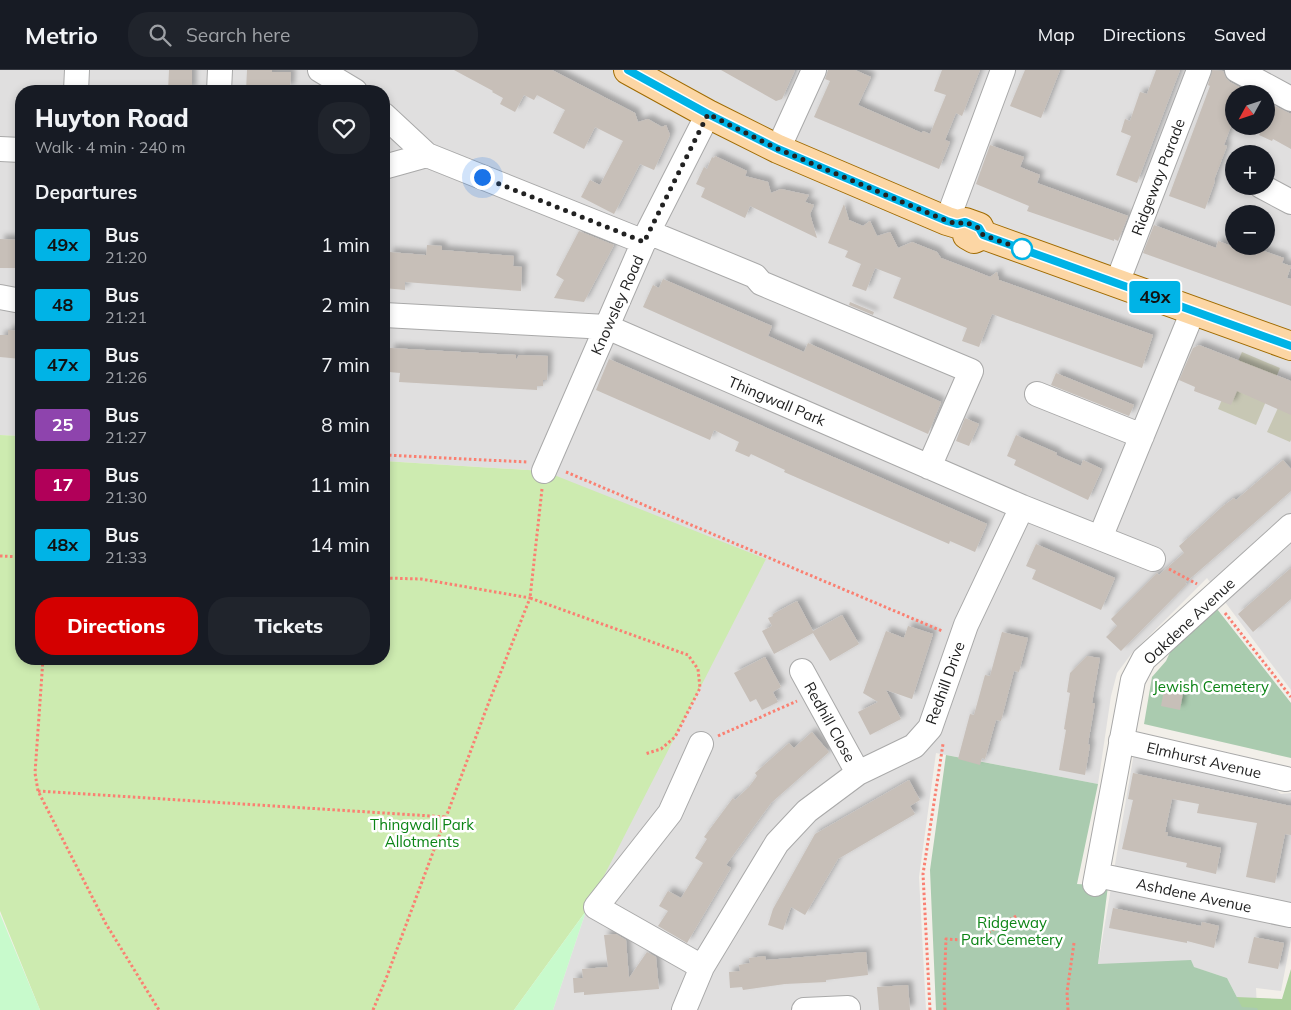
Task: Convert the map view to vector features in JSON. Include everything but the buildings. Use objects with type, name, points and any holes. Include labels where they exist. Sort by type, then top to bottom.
[{"type":"main road","points":[[628,70],[708,114],[778,149],[952,223],[961,233],[974,238],[983,235],[1291,346]]},
{"type":"street","points":[[76,85],[77,70]]},
{"type":"street","points":[[219,85],[220,70]]},
{"type":"street","points":[[320,70],[345,85]]},
{"type":"street","points":[[778,149],[814,70]]},
{"type":"street","points":[[952,223],[1003,70]]},
{"type":"street","name":"Ridgeway Parade","points":[[1117,283],[1199,70]]},
{"type":"street","points":[[1237,70],[1291,99]]},
{"type":"street","name":"Knowsley Road","points":[[546,467],[646,237],[708,114]]},
{"type":"street","points":[[390,121],[427,155],[756,276],[761,284],[971,371],[929,467]]},
{"type":"street","points":[[0,149],[15,150]]},
{"type":"street","points":[[390,165],[427,155]]},
{"type":"street","points":[[1275,193],[1291,202]]},
{"type":"street","points":[[0,297],[15,300]]},
{"type":"street","points":[[1100,538],[1193,311]]},
{"type":"street","name":"Thingwall Park","points":[[390,315],[607,328],[1022,507],[1160,564]]},
{"type":"street","points":[[1037,394],[1142,436]]},
{"type":"street","name":"Redhill Drive","points":[[684,1010],[702,967],[777,843],[806,811],[858,773],[914,746],[930,728],[966,625],[1022,507]]},
{"type":"street","name":"Oakdene Avenue","points":[[1096,879],[1133,680],[1144,660],[1213,597],[1288,535]]},
{"type":"street","name":"Redhill Close","points":[[802,671],[858,773]]},
{"type":"street","name":"Elmhurst Avenue","points":[[1121,741],[1286,778]]},
{"type":"street","points":[[701,744],[670,813],[596,907],[702,967]]},
{"type":"street","name":"Ashdene Avenue","points":[[1096,879],[1290,915]]},
{"type":"street","points":[[804,1010],[848,1008]]},
{"type":"path","points":[[390,454],[546,467],[961,639]]},
{"type":"path","points":[[373,1010],[530,598],[546,467]]},
{"type":"path","points":[[0,556],[15,557]]},
{"type":"path","points":[[1160,564],[1203,587],[1213,597],[1291,697]]},
{"type":"path","points":[[390,578],[422,579],[530,598],[688,655],[698,668],[700,688],[675,737],[661,749],[645,754]]},
{"type":"path","points":[[43,665],[35,773],[38,791],[106,924],[159,1010]]},
{"type":"path","points":[[701,744],[814,694]]},
{"type":"path","points":[[930,728],[943,745],[923,874],[930,1010]]},
{"type":"path","points":[[38,791],[447,817]]},
{"type":"path","points":[[945,1010],[946,939],[962,940],[976,938],[1018,915]]},
{"type":"path","points":[[1068,1010],[1067,992],[1074,943]]},
{"type":"shaded area","points":[[0,70],[1291,70],[1291,690],[1207,578],[1132,653],[1117,673],[1111,696],[1098,784],[936,753],[919,877],[926,1010],[553,1010],[586,911],[544,471],[390,461],[390,85],[15,85],[15,436],[0,435]]},
{"type":"shaded area","points":[[1242,352],[1280,368],[1256,425],[1218,409]]},
{"type":"shaded area","points":[[1291,379],[1291,440],[1290,442],[1267,432]]},
{"type":"shaded area","points":[[1134,753],[1269,785],[1281,794],[1291,793],[1291,939],[1281,991],[1256,988],[1257,1008],[1242,1007],[1227,978],[1193,967],[1098,964]]},
{"type":"green space","name":"Thingwall Park Allotments","points":[[0,435],[15,436],[15,665],[390,665],[390,461],[544,471],[766,559],[586,911],[514,1010],[40,1010],[0,911]]},
{"type":"green space","name":"Jewish Cemetery","points":[[1217,609],[1291,703],[1291,758],[1144,724],[1152,677],[1166,661],[1178,635]]},
{"type":"green space","name":"Ridgeway Park Cemetery","points":[[946,755],[1098,784],[1077,884],[1108,886],[1098,964],[1191,960],[1194,967],[1227,978],[1242,1007],[1257,1008],[1258,1010],[936,1010],[930,870]]},
{"type":"green space","points":[[586,911],[553,1010],[514,1010]]},
{"type":"green space","points":[[0,914],[40,1010],[0,1010]]},
{"type":"green space","points":[[1291,969],[1291,1010],[1128,1010],[1164,994],[1282,999]]},
{"type":"bus line","name":"49x","points":[[628,70],[708,114],[778,149],[947,221],[957,224],[965,222],[979,228],[983,235],[1291,346]]},
{"type":"route","points":[[482,177],[644,242],[708,114],[778,149],[947,221],[957,224],[965,222],[979,228],[983,235],[1022,249]]}]
